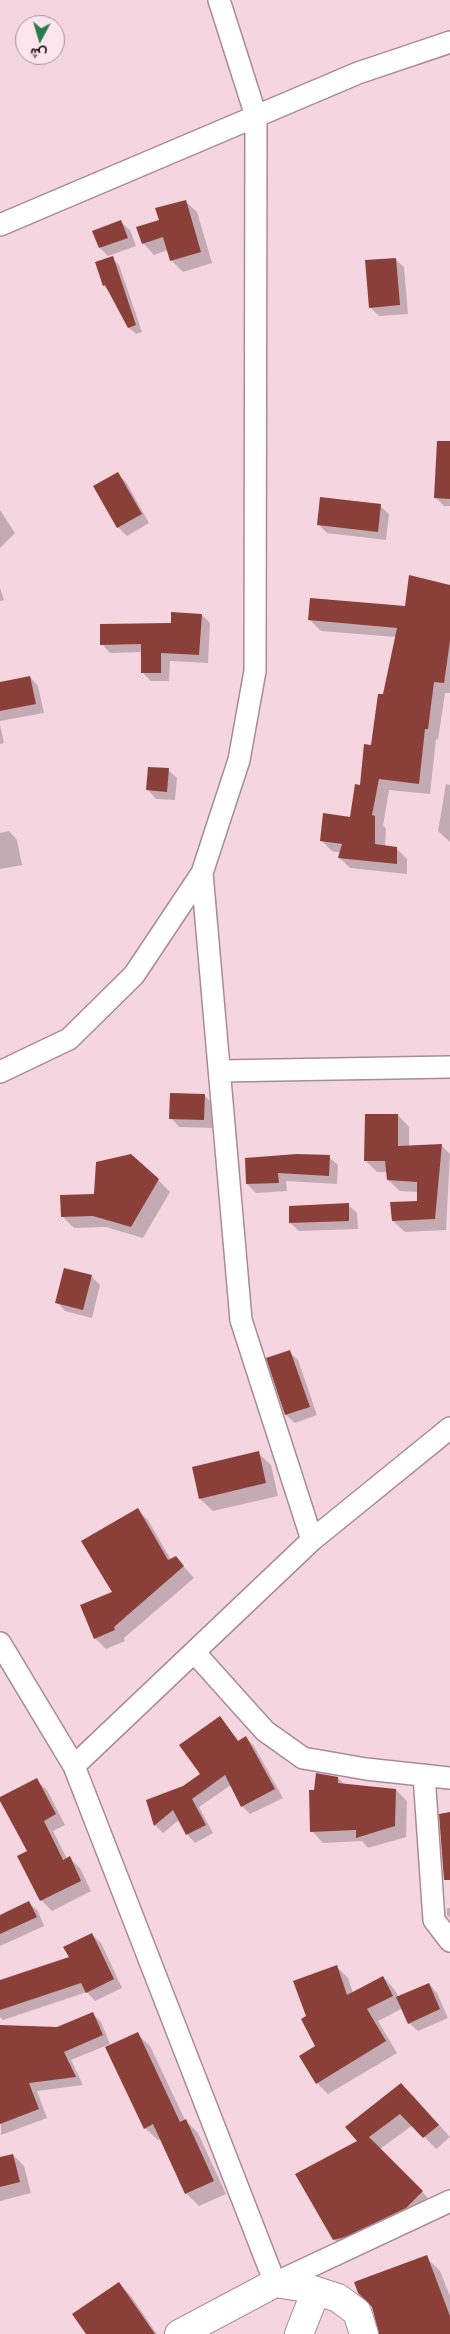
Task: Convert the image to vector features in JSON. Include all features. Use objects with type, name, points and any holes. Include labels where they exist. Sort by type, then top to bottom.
[{"type":"street","points":[[0,1072],[69,1039],[134,975],[202,873],[239,760],[255,671],[256,116],[219,0]]},
{"type":"street","points":[[0,225],[358,73],[450,42]]},
{"type":"street","points":[[202,873],[242,1320],[312,1540]]},
{"type":"street","points":[[220,1071],[450,1067]]},
{"type":"street","points":[[74,1766],[312,1540],[450,1428]]},
{"type":"street","points":[[0,1643],[74,1766],[274,2283]]},
{"type":"street","points":[[194,1652],[265,1732],[302,1758],[366,1769],[450,1778]]},
{"type":"street","points":[[424,1775],[434,1920],[450,1941]]},
{"type":"street","points":[[179,2334],[274,2283],[450,2201]]},
{"type":"street","points":[[274,2283],[316,2291],[338,2298],[357,2312],[364,2334]]},
{"type":"street","points":[[299,2334],[316,2291]]},
{"type":"building","points":[[186,200],[201,252],[170,261],[163,237],[142,244],[136,227],[159,220],[155,208]]},
{"type":"building","points":[[121,220],[128,238],[99,248],[92,231]]},
{"type":"building","points":[[113,256],[136,325],[128,328],[105,285],[103,286],[95,262]]},
{"type":"building","points":[[396,258],[400,305],[369,308],[365,260]]},
{"type":"building","points":[[437,441],[450,441],[450,499],[434,498]]},
{"type":"building","points":[[118,472],[142,514],[117,528],[93,486]]},
{"type":"building","points":[[320,497],[381,504],[378,532],[317,525]]},
{"type":"building","points":[[409,575],[450,585],[450,641],[444,683],[434,682],[428,729],[425,729],[419,784],[379,779],[372,815],[375,816],[375,844],[397,847],[397,864],[338,858],[342,844],[320,841],[323,813],[350,817],[355,784],[360,785],[364,744],[371,745],[378,694],[383,694],[397,628],[308,620],[310,598],[405,606]]},
{"type":"building","points":[[171,612],[202,614],[199,655],[161,653],[161,673],[141,673],[141,644],[100,645],[100,624],[171,623]]},
{"type":"building","points":[[30,676],[36,704],[0,711],[0,682]]},
{"type":"building","points":[[148,767],[169,768],[167,792],[146,790]]},
{"type":"building","points":[[170,1093],[205,1094],[204,1120],[169,1119]]},
{"type":"building","points":[[365,1114],[398,1114],[398,1146],[442,1144],[435,1219],[392,1221],[390,1202],[417,1201],[417,1182],[387,1180],[385,1161],[364,1161]]},
{"type":"building","points":[[131,1154],[159,1179],[131,1227],[93,1216],[61,1217],[60,1195],[94,1194],[96,1162]]},
{"type":"building","points":[[297,1154],[330,1155],[329,1176],[278,1173],[279,1183],[246,1184],[245,1158]]},
{"type":"building","points":[[349,1203],[349,1221],[289,1223],[289,1206]]},
{"type":"building","points":[[64,1268],[92,1275],[83,1310],[55,1303]]},
{"type":"building","points":[[290,1350],[310,1407],[285,1415],[266,1358]]},
{"type":"building","points":[[259,1451],[266,1483],[199,1499],[192,1467]]},
{"type":"building","points":[[138,1508],[168,1560],[176,1556],[184,1566],[114,1627],[115,1630],[94,1639],[80,1605],[112,1592],[81,1541]]},
{"type":"building","points":[[220,1716],[238,1741],[246,1736],[275,1789],[241,1807],[225,1775],[192,1799],[206,1825],[186,1835],[173,1810],[154,1826],[146,1800],[183,1786],[200,1774],[179,1745]]},
{"type":"building","points":[[316,1773],[338,1777],[338,1783],[396,1789],[395,1826],[356,1838],[356,1830],[310,1832],[309,1790],[314,1790]]},
{"type":"building","points":[[37,1778],[56,1814],[44,1821],[63,1860],[70,1856],[81,1881],[40,1901],[17,1856],[27,1851],[0,1801],[0,1797]]},
{"type":"building","points":[[450,1812],[450,1880],[444,1880],[439,1814]]},
{"type":"building","points":[[29,1901],[37,1917],[0,1934],[0,1915]]},
{"type":"building","points":[[92,1933],[114,1979],[86,1993],[81,1983],[0,2010],[0,1980],[69,1957],[63,1947]]},
{"type":"building","points":[[337,1965],[347,1995],[383,1976],[393,1996],[367,2009],[386,2041],[316,2084],[299,2056],[315,2046],[301,2019],[306,2016],[293,1981]]},
{"type":"building","points":[[429,1983],[440,2009],[408,2024],[396,1997]]},
{"type":"building","points":[[93,2012],[103,2035],[64,2052],[76,2077],[29,2083],[39,2109],[0,2124],[0,2025],[57,2027]]},
{"type":"building","points":[[138,2032],[180,2122],[186,2119],[214,2181],[185,2194],[153,2124],[144,2129],[105,2047]]},
{"type":"building","points":[[401,2083],[439,2125],[423,2138],[400,2114],[369,2137],[423,2191],[406,2208],[345,2237],[333,2240],[295,2174],[357,2141],[345,2127]]},
{"type":"building","points":[[13,2154],[20,2182],[0,2187],[0,2157]]},
{"type":"building","points":[[427,2255],[450,2316],[450,2334],[379,2334],[372,2307],[358,2293],[354,2282]]},
{"type":"building","points":[[119,2282],[155,2334],[86,2334],[72,2314]]}]
